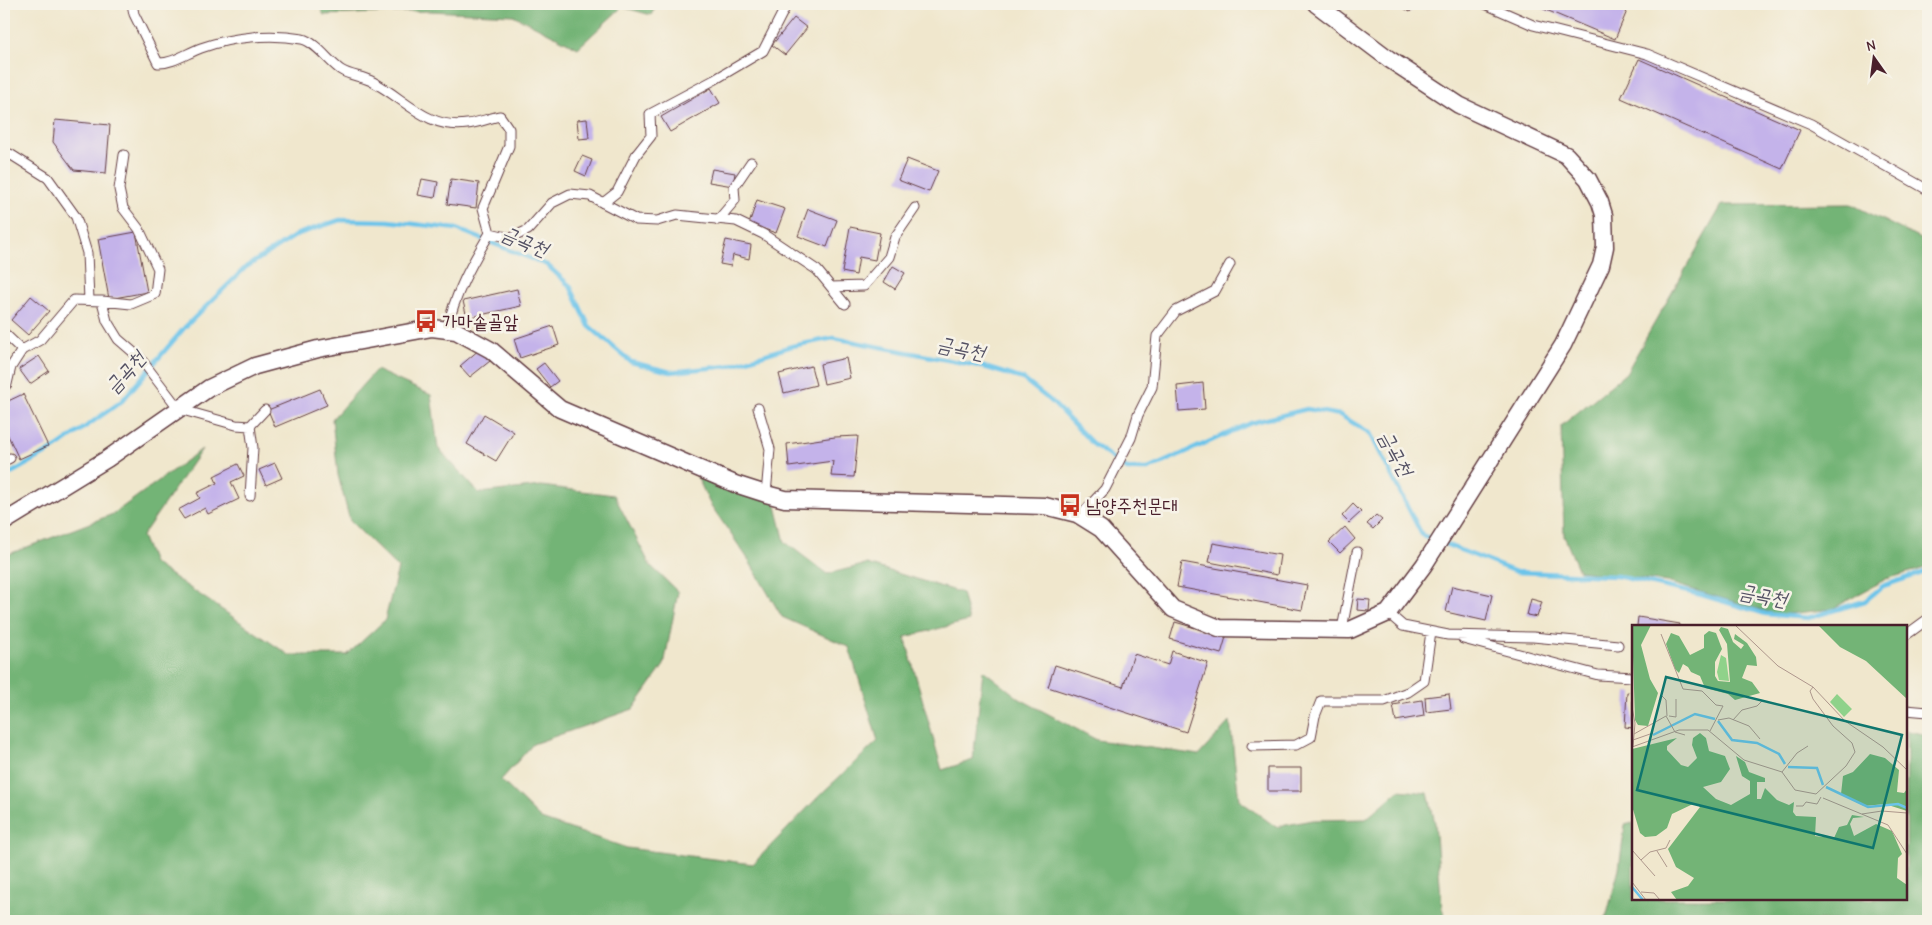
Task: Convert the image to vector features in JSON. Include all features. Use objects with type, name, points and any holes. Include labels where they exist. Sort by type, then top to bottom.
[{"type":"street","points":[[4,522],[107,460],[209,388],[255,366],[318,349],[432,328],[456,331],[492,350],[560,409],[735,484],[785,499],[1045,506],[1080,516],[1101,529],[1172,609],[1219,628],[1350,630],[1388,613],[1424,565],[1563,345],[1601,265],[1605,247],[1605,229],[1600,202],[1588,179],[1566,155],[1459,105],[1388,58],[1316,4]]},
{"type":"lane","points":[[132,4],[134,14],[158,64],[166,64],[221,41],[278,37],[304,40],[341,70],[373,82],[417,113],[444,124],[467,124],[500,116],[509,129],[509,146],[483,208],[490,233],[475,258],[451,309],[447,330]]},
{"type":"lane","points":[[603,203],[617,192],[636,155],[651,136],[650,114],[714,80],[762,51],[787,4]]},
{"type":"lane","points":[[1485,4],[1533,24],[1646,54],[1811,124],[1928,190]]},
{"type":"lane","points":[[4,157],[10,154],[48,178],[76,218],[88,253],[90,300]]},
{"type":"lane","points":[[4,387],[7,384],[11,367],[22,350],[40,340],[74,300],[130,304],[155,294],[158,269],[139,229],[123,208],[119,189],[124,155]]},
{"type":"lane","points":[[718,220],[735,200],[734,187],[751,162]]},
{"type":"lane","points":[[490,233],[511,238],[528,230],[552,202],[570,194],[590,196],[636,220],[657,221],[677,215],[736,221],[763,234],[817,270],[845,304]]},
{"type":"lane","points":[[831,287],[864,286],[889,257],[895,237],[915,208]]},
{"type":"lane","points":[[1080,516],[1105,489],[1152,387],[1157,336],[1176,311],[1215,291],[1230,264]]},
{"type":"lane","points":[[102,301],[107,321],[118,339],[140,358],[179,410],[236,425],[250,426]]},
{"type":"lane","points":[[4,333],[22,350]]},
{"type":"lane","points":[[758,408],[770,449],[766,494]]},
{"type":"lane","points":[[250,496],[253,448],[250,426],[264,410]]},
{"type":"lane","points":[[1342,629],[1357,552]]},
{"type":"lane","points":[[1388,613],[1403,626],[1448,635],[1598,675],[1632,677]]},
{"type":"lane","points":[[1907,634],[1928,619]]},
{"type":"lane","points":[[1252,746],[1296,745],[1312,737],[1315,716],[1321,701],[1384,701],[1408,692],[1424,681],[1431,632]]},
{"type":"lane","points":[[1448,635],[1533,637],[1618,645]]},
{"type":"lane","points":[[1907,710],[1928,712]]},
{"type":"green space","points":[[318,4],[657,4],[651,15],[622,7],[578,48],[513,15],[429,11],[324,15]]},
{"type":"green space","points":[[1851,204],[1928,243],[1928,567],[1886,579],[1832,609],[1778,615],[1667,582],[1579,571],[1564,536],[1561,426],[1626,373],[1722,205]]},
{"type":"green space","points":[[376,370],[431,395],[438,448],[479,493],[541,486],[614,495],[650,565],[678,592],[664,665],[633,709],[533,744],[501,780],[541,819],[627,848],[753,864],[822,793],[878,741],[849,647],[782,617],[746,556],[710,504],[697,476],[775,502],[785,542],[827,574],[867,564],[962,593],[969,621],[905,637],[942,770],[973,760],[983,670],[1020,699],[1097,740],[1199,755],[1230,721],[1239,800],[1276,827],[1312,820],[1366,819],[1399,790],[1428,793],[1435,823],[1442,909],[1448,921],[480,921],[471,917],[466,921],[4,921],[4,556],[113,514],[202,449],[142,536],[153,563],[289,655],[347,655],[385,620],[398,568],[350,521],[338,475],[332,419]]},
{"type":"green space","points":[[1907,731],[1928,735],[1928,921],[1587,921],[1606,918],[1619,869],[1625,825],[1632,823],[1632,900],[1907,900]]},
{"type":"building","points":[[1397,4],[1415,4],[1410,12]]},
{"type":"building","points":[[1532,4],[1630,4],[1615,39]]},
{"type":"building","points":[[794,18],[807,28],[785,55],[772,45]]},
{"type":"building","points":[[1639,59],[1800,130],[1782,169],[1621,98]]},
{"type":"building","points":[[711,88],[720,103],[670,132],[661,117]]},
{"type":"building","points":[[587,119],[589,138],[579,139],[577,120]]},
{"type":"building","points":[[55,120],[110,125],[106,173],[74,170],[53,142]]},
{"type":"building","points":[[582,156],[592,160],[586,176],[575,171]]},
{"type":"building","points":[[907,159],[938,171],[929,192],[898,180]]},
{"type":"building","points":[[712,169],[735,173],[733,186],[709,182]]},
{"type":"building","points":[[422,179],[438,182],[435,198],[418,195]]},
{"type":"building","points":[[451,179],[479,183],[476,208],[447,204]]},
{"type":"building","points":[[757,200],[785,209],[776,233],[749,224]]},
{"type":"building","points":[[808,209],[837,220],[827,247],[798,236]]},
{"type":"building","points":[[850,227],[880,233],[875,260],[859,257],[856,275],[842,272]]},
{"type":"building","points":[[136,232],[147,292],[109,299],[98,239]]},
{"type":"building","points":[[726,240],[751,245],[749,259],[733,255],[731,266],[720,264]]},
{"type":"building","points":[[893,266],[905,273],[895,289],[884,282]]},
{"type":"building","points":[[517,289],[521,306],[467,318],[463,301]]},
{"type":"building","points":[[31,296],[49,311],[28,335],[11,320]]},
{"type":"building","points":[[553,326],[559,345],[520,358],[514,339]]},
{"type":"building","points":[[480,349],[490,361],[470,377],[460,366]]},
{"type":"building","points":[[39,356],[49,371],[30,384],[19,369]]},
{"type":"building","points":[[846,358],[850,378],[824,384],[820,364]]},
{"type":"building","points":[[544,363],[558,381],[550,387],[536,369]]},
{"type":"building","points":[[811,366],[816,385],[784,393],[779,374]]},
{"type":"building","points":[[1203,383],[1205,409],[1179,411],[1177,386]]},
{"type":"building","points":[[320,389],[327,405],[275,427],[268,410]]},
{"type":"building","points":[[23,394],[48,446],[19,459],[4,427],[4,403]]},
{"type":"building","points":[[484,414],[514,432],[496,461],[467,444]]},
{"type":"building","points":[[858,436],[854,477],[831,476],[833,461],[789,467],[787,444],[835,437]]},
{"type":"building","points":[[275,463],[282,478],[266,485],[259,470]]},
{"type":"building","points":[[238,464],[244,476],[231,482],[239,499],[208,514],[205,508],[184,519],[178,510],[200,498],[197,493],[217,483],[214,476]]},
{"type":"building","points":[[1353,504],[1361,512],[1349,523],[1342,516]]},
{"type":"building","points":[[1376,515],[1382,520],[1373,529],[1367,524]]},
{"type":"building","points":[[1345,527],[1355,539],[1340,553],[1329,542]]},
{"type":"building","points":[[1213,543],[1280,555],[1277,575],[1209,562]]},
{"type":"building","points":[[1182,562],[1307,585],[1302,610],[1177,587]]},
{"type":"building","points":[[1452,586],[1492,595],[1486,621],[1446,612]]},
{"type":"building","points":[[1358,599],[1370,600],[1369,611],[1357,610]]},
{"type":"building","points":[[1531,599],[1542,602],[1537,617],[1527,615]]},
{"type":"building","points":[[1638,617],[1680,624],[1680,625],[1637,625]]},
{"type":"building","points":[[1175,622],[1226,637],[1221,654],[1170,639]]},
{"type":"building","points":[[1172,651],[1208,663],[1186,732],[1048,687],[1055,665],[1123,687],[1134,654],[1168,665]]},
{"type":"building","points":[[1627,692],[1632,693],[1632,728],[1625,727]]},
{"type":"building","points":[[1449,694],[1451,709],[1426,712],[1425,697]]},
{"type":"building","points":[[1422,700],[1424,716],[1396,721],[1393,705]]},
{"type":"building","points":[[1268,768],[1301,768],[1301,791],[1268,791]]},
{"type":"waterway","name":"금곡천","points":[[4,477],[57,447],[122,401],[185,327],[246,267],[298,234],[340,220],[388,221],[457,229],[547,265],[570,286],[589,326],[631,362],[671,372],[728,366],[792,346],[834,338],[984,367],[1023,379],[1052,402],[1093,444],[1127,469],[1148,469],[1251,423],[1307,409],[1340,415],[1370,433],[1422,535],[1516,572],[1617,576],[1702,595],[1766,614],[1808,618],[1865,601],[1883,586],[1928,571]]},
{"type":"place","name":"가마솥골앞","points":[[426,321]]},
{"type":"place","name":"남양주천문대","points":[[1070,505]]}]
